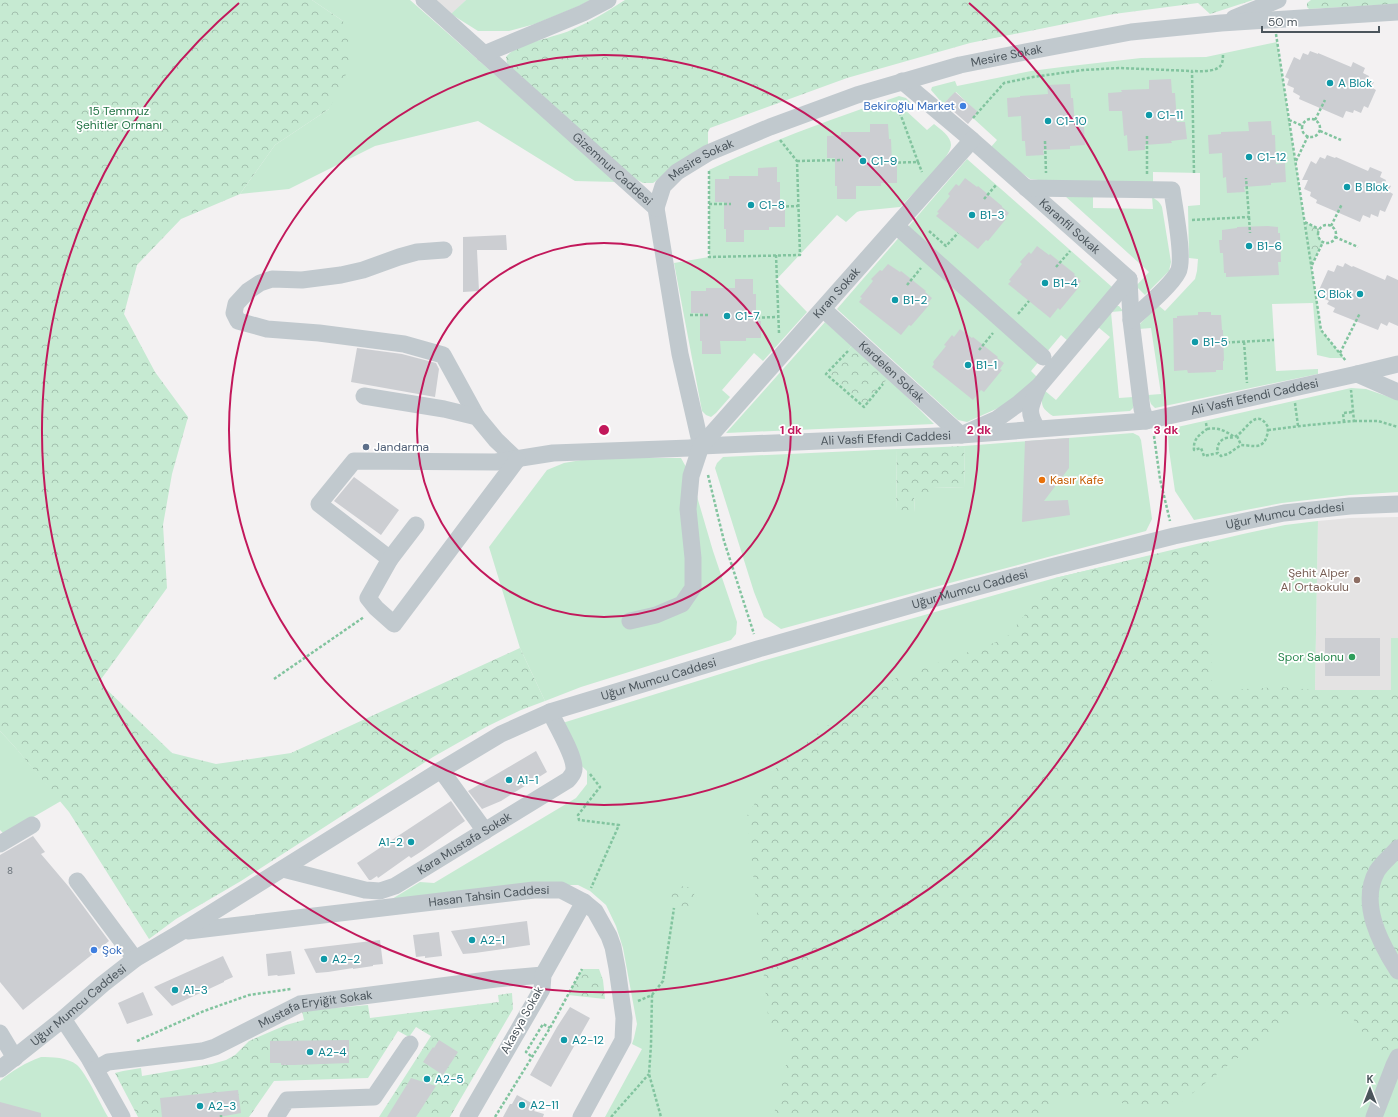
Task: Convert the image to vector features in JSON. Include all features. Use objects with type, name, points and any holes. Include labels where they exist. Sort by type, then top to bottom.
[{"type":"street","name":"Gizemnur Caddesi","points":[[424,0],[656,208],[680,354],[701,446]]},
{"type":"street","points":[[484,54],[583,13],[608,0]]},
{"type":"street","points":[[1221,23],[1278,0]]},
{"type":"street","name":"Mesire Sokak","points":[[656,208],[663,186],[677,172],[708,153],[770,127],[857,95],[960,65],[1131,32],[1221,23],[1398,12]]},
{"type":"street","name":"Karanfil Sokak","points":[[902,81],[972,140],[1129,279]]},
{"type":"street","name":"Kıran Sokak","points":[[701,446],[972,140]]},
{"type":"street","points":[[1026,188],[1172,190],[1181,258],[1179,271],[1151,302],[1131,320]]},
{"type":"street","points":[[903,232],[1043,357]]},
{"type":"street","points":[[416,525],[390,559],[368,598],[376,608],[394,624],[517,460],[496,440],[477,417],[443,355],[404,344],[267,328],[238,321],[234,314],[236,304],[248,291],[260,283],[272,279],[302,280],[341,275],[363,270],[417,252],[444,250]]},
{"type":"street","points":[[1129,279],[1131,320],[1142,409],[1150,426]]},
{"type":"street","points":[[961,435],[997,418],[1018,404],[1039,386],[1129,279]]},
{"type":"street","name":"Kardelen Sokak","points":[[823,309],[961,435]]},
{"type":"street","name":"Ali Vasfi Efendi Caddesi","points":[[390,559],[319,504],[354,461],[496,462],[517,460],[553,453],[961,435],[1036,428],[1150,426],[1354,381],[1398,364]]},
{"type":"street","points":[[1354,381],[1398,392]]},
{"type":"street","points":[[1036,428],[1031,419],[1030,410],[1039,386]]},
{"type":"street","points":[[364,396],[444,409],[477,417]]},
{"type":"street","points":[[630,621],[656,615],[682,604],[693,588],[688,508],[691,476],[701,446]]},
{"type":"street","name":"Uğur Mumcu Caddesi","points":[[0,1069],[135,959],[283,870],[441,770],[501,734],[550,712],[758,649],[936,598],[1174,536],[1284,513],[1350,506],[1398,504]]},
{"type":"street","name":"Kara Mustafa Sokak","points":[[283,870],[365,890],[380,891],[395,886],[568,780],[573,774],[574,767],[572,757],[550,712]]},
{"type":"street","points":[[441,770],[485,831]]},
{"type":"street","points":[[0,844],[32,825]]},
{"type":"street","points":[[1398,848],[1378,870],[1370,890],[1374,922],[1390,958],[1398,971]]},
{"type":"street","points":[[77,881],[135,959]]},
{"type":"street","name":"Hasan Tahsin Caddesi","points":[[181,932],[534,890],[561,890],[584,902],[595,911],[609,936],[613,948],[623,1007],[623,1040],[581,1117]]},
{"type":"street","points":[[235,898],[234,906],[239,917],[254,923]]},
{"type":"street","name":"Akasya Sokak","points":[[468,1117],[542,989],[543,975],[584,902]]},
{"type":"street","name":"Mustafa Eryiğit Sokak","points":[[96,1070],[108,1062],[202,1051],[300,1004],[543,975]]},
{"type":"street","points":[[63,1019],[96,1070],[122,1117]]},
{"type":"street","points":[[0,1034],[15,1058]]},
{"type":"street","points":[[276,1117],[287,1100],[374,1097],[410,1044]]},
{"type":"street","points":[[1374,1117],[1394,1080],[1398,1057]]},
{"type":"path","points":[[1274,20],[1321,330],[1340,353],[1354,381],[1354,421]]},
{"type":"path","points":[[973,118],[1004,82],[1033,76],[1112,68],[1192,71],[1215,70],[1220,67],[1222,63],[1222,53]]},
{"type":"path","points":[[1192,71],[1194,172]]},
{"type":"path","points":[[1316,120],[1325,100]]},
{"type":"path","points":[[904,109],[900,113],[923,174]]},
{"type":"path","points":[[1289,120],[1303,126]]},
{"type":"path","points":[[1308,120],[1316,120],[1320,125],[1320,131],[1316,136],[1310,137],[1303,132],[1303,126],[1308,120]]},
{"type":"path","points":[[709,170],[709,257],[800,255],[797,160],[770,127]]},
{"type":"path","points":[[1320,131],[1341,140]]},
{"type":"path","points":[[1147,136],[1147,174]]},
{"type":"path","points":[[1296,162],[1308,136]]},
{"type":"path","points":[[1045,141],[1046,173]]},
{"type":"path","points":[[797,160],[843,160]]},
{"type":"path","points":[[883,163],[918,162]]},
{"type":"path","points":[[1246,178],[1250,233]]},
{"type":"path","points":[[984,199],[996,185]]},
{"type":"path","points":[[709,204],[731,204]]},
{"type":"path","points":[[1331,226],[1342,204]]},
{"type":"path","points":[[771,207],[798,206]]},
{"type":"path","points":[[1176,220],[1249,217]]},
{"type":"path","points":[[1305,222],[1319,230]]},
{"type":"path","points":[[1331,226],[1324,226],[1319,230],[1318,235],[1323,242],[1329,243],[1335,237]]},
{"type":"path","points":[[1331,226],[1335,232],[1335,237]]},
{"type":"path","points":[[925,228],[946,246],[958,233]]},
{"type":"path","points":[[1335,237],[1358,247]]},
{"type":"path","points":[[1311,266],[1323,242]]},
{"type":"path","points":[[1056,267],[1070,250]]},
{"type":"path","points":[[776,255],[779,336]]},
{"type":"path","points":[[907,285],[930,257]]},
{"type":"path","points":[[1340,353],[1360,313]]},
{"type":"path","points":[[683,315],[708,315]]},
{"type":"path","points":[[747,318],[778,317]]},
{"type":"path","points":[[979,350],[1002,321]]},
{"type":"path","points":[[1217,343],[1274,340]]},
{"type":"path","points":[[1244,342],[1247,388]]},
{"type":"path","points":[[852,346],[826,374],[864,407],[888,378]]},
{"type":"path","points":[[1294,401],[1298,426]]},
{"type":"path","points":[[1344,422],[1343,413],[1353,412]]},
{"type":"path","points":[[1218,453],[1218,446],[1220,442],[1226,438],[1236,437],[1249,423],[1257,419],[1266,423],[1268,430],[1267,437],[1260,445],[1253,447],[1240,444],[1236,437],[1226,431],[1213,428],[1200,434],[1194,440],[1194,450],[1201,448],[1204,456],[1218,453],[1221,456],[1228,454],[1240,444]]},
{"type":"path","points":[[1206,421],[1207,430]]},
{"type":"path","points":[[1268,430],[1354,421],[1378,421],[1398,427]]},
{"type":"path","points":[[1150,426],[1160,479],[1171,525]]},
{"type":"path","points":[[708,474],[724,541],[754,636]]},
{"type":"path","points":[[274,679],[376,608]]},
{"type":"path","points":[[572,757],[590,773],[600,787],[578,815],[579,820],[619,825],[584,902]]},
{"type":"path","points":[[623,1007],[652,995],[663,981],[674,908]]},
{"type":"path","points":[[495,1117],[531,1056],[550,1028],[582,969]]},
{"type":"path","points":[[652,995],[649,1074],[661,1117]]},
{"type":"path","points":[[531,1056],[526,1052],[543,1024],[550,1028]]},
{"type":"path","points":[[611,1117],[649,1074]]},
{"type":"path","points":[[493,1108],[498,1111]]},
{"type":"shaded area","points":[[429,0],[466,0],[448,18]]},
{"type":"shaded area","name":"Şehit Alper Al Ortaokulu","points":[[1398,517],[1398,638],[1391,639],[1391,691],[1315,690],[1318,521],[1350,518]]},
{"type":"green space","name":"15 Temmuz Şehitler Ormanı","points":[[0,0],[312,0],[343,21],[353,60],[329,109],[275,145],[240,194],[181,219],[137,265],[124,314],[155,372],[188,417],[172,474],[163,525],[167,588],[99,682],[172,753],[216,764],[291,753],[520,648],[545,701],[521,710],[486,727],[433,757],[241,881],[176,919],[149,939],[69,812],[0,731]]},
{"type":"green space","points":[[312,0],[410,0],[617,182],[575,181],[478,121],[375,146],[289,189],[240,194],[275,145],[329,109],[343,21]]},
{"type":"green space","points":[[466,0],[590,0],[535,24],[509,31],[478,31],[451,14]]},
{"type":"green space","points":[[625,0],[1253,0],[1210,14],[1198,3],[1114,14],[970,43],[847,78],[710,128],[708,132],[708,146],[653,183],[643,183],[634,178],[511,68],[507,63],[506,57],[511,52],[526,44],[564,33],[578,27]]},
{"type":"green space","points":[[1311,0],[1398,0],[1398,4],[1309,9],[1307,7],[1307,3]]},
{"type":"green space","points":[[1277,42],[1321,330],[1344,358],[1330,358],[1317,355],[1313,303],[1272,304],[1276,371],[1318,369],[1318,374],[1155,408],[1151,404],[1148,395],[1161,394],[1151,328],[1139,329],[1139,325],[1158,305],[1165,311],[1195,279],[1198,259],[1189,258],[1188,206],[1200,205],[1200,173],[1153,172],[1153,182],[1047,181],[1030,179],[991,147],[997,140],[973,118],[977,112],[956,92],[943,104],[931,90],[932,87],[955,81],[957,86],[1031,71],[1141,58],[1206,57]]},
{"type":"green space","points":[[899,96],[906,98],[911,103],[904,109],[927,130],[934,124],[945,133],[951,142],[951,145],[945,159],[930,177],[900,207],[860,211],[846,222],[837,215],[776,280],[807,312],[763,361],[754,353],[722,390],[730,397],[711,417],[706,415],[702,411],[674,263],[709,257],[709,170],[802,130]]},
{"type":"green space","points":[[967,159],[1112,287],[1068,341],[1061,335],[1031,371],[1038,378],[1014,401],[967,422],[958,420],[837,309]]},
{"type":"green space","points":[[1065,196],[1093,196],[1093,208],[1153,209],[1152,197],[1157,200],[1162,207],[1171,262],[1169,271],[1145,295],[1136,286],[1149,272]]},
{"type":"green space","points":[[1305,222],[1319,229],[1319,238],[1323,242],[1311,266]]},
{"type":"green space","points":[[1116,306],[1119,306],[1123,311],[1111,312],[1119,398],[1133,397],[1133,408],[1130,411],[1053,416],[1046,411],[1042,405],[1044,390],[1056,400],[1110,337],[1098,327]]},
{"type":"green space","points":[[825,322],[852,346],[826,374],[888,378],[934,424],[726,433]]},
{"type":"green space","points":[[852,346],[888,378],[864,407],[826,374]]},
{"type":"green space","points":[[1351,388],[1366,389],[1398,400],[1398,492],[1350,495],[1282,503],[1194,520],[1175,491],[1168,435],[1173,428]]},
{"type":"green space","points":[[1133,433],[1139,436],[1141,440],[1152,519],[1146,531],[781,629],[764,617],[754,592],[715,468],[717,463],[723,457],[897,449],[896,512],[915,512],[914,497],[932,488],[965,487],[964,446]]},
{"type":"green space","points":[[964,446],[965,487],[933,488],[933,496],[914,497],[915,512],[896,512],[897,449]]},
{"type":"green space","points":[[593,458],[681,458],[691,476],[713,551],[737,622],[736,634],[731,640],[581,687],[545,701],[520,648],[489,547],[547,470],[564,463]]},
{"type":"green space","points":[[1318,521],[1315,690],[1391,691],[1391,638],[1398,638],[1398,1117],[605,1117],[642,1049],[632,1044],[637,1024],[623,948],[616,926],[606,905],[590,891],[578,885],[528,885],[387,902],[420,882],[434,883],[576,798],[587,784],[587,771],[572,757],[556,725],[762,661],[1055,578],[1243,534],[1285,525]]},
{"type":"green space","points":[[1209,541],[1212,691],[1280,687],[1315,690],[1398,690],[1398,1060],[1370,1043],[1353,1019],[1304,1003],[1262,1039],[1176,1106],[1147,1110],[1089,1094],[1059,1101],[1037,1117],[773,1117],[781,1089],[790,1045],[769,1025],[747,816],[778,765],[861,699],[898,677],[1005,639],[1055,578]]},
{"type":"green space","points":[[0,731],[61,801],[4,834],[0,830]]},
{"type":"green space","points":[[673,885],[695,888],[692,910],[670,907]]},
{"type":"green space","points":[[582,969],[599,969],[603,980],[605,999],[568,995]]},
{"type":"green space","points":[[512,993],[513,1009],[450,1117],[379,1117],[431,1036],[416,1027],[409,1037],[398,1031],[368,1078],[274,1081],[249,1117],[138,1117],[115,1073],[141,1068],[142,1076],[212,1064],[226,1060],[235,1055],[249,1041],[286,1025],[304,1020],[302,1011],[368,1005],[370,1018],[499,1002],[498,995]]},
{"type":"green space","points":[[41,1057],[55,1057],[69,1060],[77,1065],[89,1082],[108,1117],[0,1117],[0,1081],[19,1067]]},
{"type":"building","name":"A Blok","points":[[1310,51],[1351,67],[1353,62],[1365,68],[1363,73],[1369,76],[1368,79],[1374,82],[1371,87],[1376,90],[1368,108],[1364,106],[1361,113],[1354,110],[1353,113],[1346,111],[1343,118],[1299,99],[1300,96],[1293,92],[1294,88],[1287,85],[1289,79],[1285,77],[1294,57],[1300,60],[1303,53],[1308,55]]},
{"type":"building","name":"C1-11","points":[[1171,79],[1172,93],[1175,93],[1177,122],[1185,122],[1187,139],[1171,141],[1172,143],[1145,145],[1145,150],[1128,151],[1127,135],[1124,136],[1122,111],[1109,111],[1108,93],[1122,92],[1121,90],[1149,89],[1149,80]]},
{"type":"building","name":"C1-10","points":[[1070,84],[1071,98],[1073,98],[1075,127],[1084,127],[1085,145],[1070,146],[1070,149],[1043,150],[1044,155],[1026,156],[1025,141],[1022,141],[1021,116],[1008,117],[1007,98],[1048,94],[1047,85]]},
{"type":"building","points":[[955,92],[978,112],[968,124],[944,103]]},
{"type":"building","name":"C1-12","points":[[1271,121],[1272,135],[1275,135],[1276,164],[1285,163],[1286,182],[1271,183],[1271,185],[1244,187],[1245,192],[1227,193],[1226,177],[1223,178],[1222,153],[1209,154],[1208,135],[1221,134],[1221,132],[1249,131],[1248,122]]},
{"type":"building","name":"C1-9","points":[[870,124],[888,124],[889,139],[891,139],[892,165],[897,165],[897,183],[881,183],[881,186],[856,186],[856,199],[837,199],[837,186],[835,186],[835,158],[827,158],[827,136],[841,135],[841,132],[870,132]]},
{"type":"building","name":"B Blok","points":[[1327,155],[1336,157],[1368,171],[1370,167],[1382,172],[1380,177],[1386,180],[1385,183],[1391,186],[1388,191],[1393,194],[1385,212],[1380,210],[1378,217],[1371,214],[1370,218],[1363,215],[1360,222],[1316,203],[1317,200],[1310,196],[1311,192],[1304,189],[1308,180],[1302,180],[1311,161],[1316,164],[1320,157],[1325,159]]},
{"type":"building","name":"C1-8","points":[[777,167],[777,182],[780,182],[780,209],[785,209],[785,227],[769,227],[769,230],[744,230],[744,242],[726,242],[726,229],[724,229],[724,202],[715,202],[715,179],[729,179],[729,176],[758,176],[758,168]]},
{"type":"building","name":"B1-3","points":[[965,178],[977,187],[978,186],[1009,213],[988,241],[986,240],[978,249],[936,216],[939,213],[937,212],[950,196],[948,194],[956,184],[959,186]]},
{"type":"building","name":"B1-6","points":[[1237,227],[1278,227],[1278,233],[1280,233],[1281,262],[1278,262],[1279,275],[1226,277],[1226,273],[1224,273],[1223,253],[1220,253],[1219,240],[1222,240],[1222,230]]},
{"type":"building","points":[[506,235],[507,250],[477,250],[479,291],[463,292],[463,237]]},
{"type":"building","name":"B1-4","points":[[1037,246],[1049,255],[1050,254],[1075,274],[1074,275],[1081,281],[1077,286],[1079,287],[1060,310],[1058,308],[1050,318],[1008,284],[1011,281],[1009,280],[1022,264],[1020,262],[1029,252],[1031,254]]},
{"type":"building","name":"C Blok","points":[[1345,263],[1385,280],[1387,275],[1398,280],[1398,326],[1389,322],[1387,326],[1381,323],[1378,330],[1333,312],[1335,308],[1327,304],[1329,301],[1321,297],[1324,291],[1319,290],[1328,270],[1334,272],[1337,265],[1343,267]]},
{"type":"building","name":"B1-2","points":[[888,264],[900,272],[901,271],[926,291],[925,292],[932,298],[928,303],[930,304],[901,335],[859,302],[862,298],[860,297],[873,281],[871,279],[880,270],[882,271]]},
{"type":"building","name":"C1-7","points":[[735,279],[753,279],[753,294],[756,294],[756,321],[761,321],[761,338],[746,338],[746,341],[720,341],[721,354],[702,354],[702,341],[700,341],[700,313],[691,313],[691,291],[706,291],[706,288],[735,288]]},
{"type":"building","name":"B1-5","points":[[1198,312],[1211,312],[1211,315],[1221,315],[1223,330],[1223,370],[1216,370],[1216,372],[1188,373],[1187,370],[1174,371],[1173,318],[1177,318],[1177,316],[1198,315]]},
{"type":"building","name":"B1-1","points":[[960,329],[972,338],[973,337],[1004,363],[1000,369],[1002,370],[984,392],[981,390],[973,400],[932,367],[934,364],[933,362],[946,346],[944,345],[952,335],[954,337]]},
{"type":"building","points":[[357,348],[402,354],[436,363],[439,369],[435,397],[351,382]]},
{"type":"building","name":"Kasır Kafe","points":[[1069,438],[1069,468],[1044,501],[1068,500],[1070,515],[1022,522],[1025,441]]},
{"type":"building","points":[[354,477],[399,510],[381,535],[334,501]]},
{"type":"building","name":"Spor Salonu","points":[[1325,638],[1380,638],[1380,676],[1325,676]]},
{"type":"building","name":"A1-1","points":[[536,751],[547,772],[501,801],[482,809],[468,791]]},
{"type":"building","name":"A1-2","points":[[451,801],[465,821],[411,858],[409,856],[378,878],[377,876],[369,880],[357,863]]},
{"type":"building","points":[[33,836],[45,852],[41,854],[69,887],[109,941],[23,1010],[0,982],[0,855]]},
{"type":"building","name":"A2-1","points":[[527,921],[530,945],[475,953],[463,954],[451,931]]},
{"type":"building","points":[[439,932],[442,956],[425,958],[425,956],[416,957],[413,935]]},
{"type":"building","name":"A2-2","points":[[380,940],[383,964],[328,972],[316,973],[304,949]]},
{"type":"building","points":[[291,951],[295,974],[268,976],[266,954]]},
{"type":"building","name":"A1-3","points":[[223,956],[233,977],[172,1006],[154,987]]},
{"type":"building","points":[[143,992],[153,1015],[127,1024],[118,1003]]},
{"type":"building","name":"A2-12","points":[[570,1007],[590,1018],[551,1087],[530,1075]]},
{"type":"building","name":"A2-4","points":[[349,1040],[349,1063],[281,1065],[281,1063],[270,1063],[270,1041]]},
{"type":"building","points":[[439,1040],[458,1052],[443,1075],[423,1062]]},
{"type":"building","points":[[411,1078],[436,1086],[416,1117],[387,1117]]},
{"type":"building","name":"A2-3","points":[[238,1090],[241,1113],[219,1117],[162,1117],[160,1098]]},
{"type":"building","name":"A2-11","points":[[517,1095],[537,1106],[534,1111],[544,1114],[543,1117],[503,1117]]},
{"type":"building","points":[[0,1102],[41,1113],[41,1117],[0,1117]]},
{"type":"place","name":"A Blok","points":[[1330,83]]},
{"type":"place","name":"Bekiroğlu Market","points":[[963,106]]},
{"type":"place","name":"C1-11","points":[[1149,115]]},
{"type":"place","name":"C1-10","points":[[1048,121]]},
{"type":"place","name":"C1-12","points":[[1249,157]]},
{"type":"place","name":"C1-9","points":[[863,161]]},
{"type":"place","name":"B Blok","points":[[1347,187]]},
{"type":"place","name":"C1-8","points":[[751,205]]},
{"type":"place","name":"B1-3","points":[[972,215]]},
{"type":"place","name":"B1-6","points":[[1249,246]]},
{"type":"place","name":"B1-4","points":[[1045,283]]},
{"type":"place","name":"C Blok","points":[[1360,294]]},
{"type":"place","name":"B1-2","points":[[895,300]]},
{"type":"place","name":"C1-7","points":[[727,316]]},
{"type":"place","name":"B1-5","points":[[1195,342]]},
{"type":"place","name":"B1-1","points":[[968,365]]},
{"type":"place","name":"Jandarma","points":[[366,447]]},
{"type":"place","name":"Kasır Kafe","points":[[1042,480]]},
{"type":"place","name":"Şehit Alper Al Ortaokulu","points":[[1357,580]]},
{"type":"place","name":"Spor Salonu","points":[[1352,657]]},
{"type":"place","name":"A1-1","points":[[509,780]]},
{"type":"place","name":"A1-2","points":[[411,842]]},
{"type":"place","name":"A2-1","points":[[472,940]]},
{"type":"place","name":"Şok","points":[[94,950]]},
{"type":"place","name":"A2-2","points":[[324,959]]},
{"type":"place","name":"A1-3","points":[[175,990]]},
{"type":"place","name":"A2-12","points":[[564,1040]]},
{"type":"place","name":"A2-4","points":[[310,1052]]},
{"type":"place","name":"A2-5","points":[[427,1079]]},
{"type":"place","name":"A2-11","points":[[522,1105]]},
{"type":"place","name":"A2-3","points":[[200,1106]]}]
